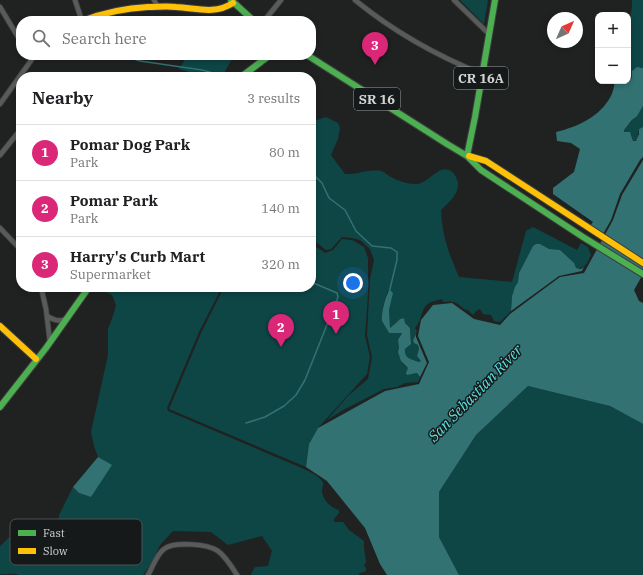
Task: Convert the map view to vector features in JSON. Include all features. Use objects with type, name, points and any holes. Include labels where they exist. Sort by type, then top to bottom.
[{"type":"main road","name":"CR 16A","points":[[467,156],[473,133],[488,33],[495,0]]},
{"type":"main road","points":[[96,16],[119,10],[158,7],[211,11],[227,8],[232,1],[248,16]]},
{"type":"main road","points":[[247,72],[263,60]]},
{"type":"main road","name":"SR 16","points":[[315,60],[467,156],[490,176],[583,237],[643,274]]},
{"type":"main road","name":"SR 16","points":[[467,156],[486,161],[643,264]]},
{"type":"main road","points":[[0,407],[50,342],[85,292]]},
{"type":"main road","points":[[0,326],[36,359]]},
{"type":"street","points":[[75,0],[80,16]]},
{"type":"street","points":[[154,0],[158,7]]},
{"type":"street","points":[[268,16],[281,0]]},
{"type":"street","points":[[355,0],[381,20],[418,44],[450,61],[482,74]]},
{"type":"street","points":[[454,0],[488,33]]},
{"type":"street","points":[[0,7],[16,34]]},
{"type":"street","points":[[1,22],[6,18]]},
{"type":"street","points":[[21,72],[29,60]]},
{"type":"street","points":[[0,104],[16,80]]},
{"type":"street","points":[[0,155],[16,135]]},
{"type":"street","points":[[0,228],[16,244]]},
{"type":"street","points":[[42,292],[50,342]]},
{"type":"street","points":[[47,316],[59,321],[66,319]]},
{"type":"street","points":[[148,575],[158,555],[169,546],[177,544],[200,545],[218,551],[236,574]]},
{"type":"shaded area","points":[[460,0],[488,0],[484,24]]},
{"type":"shaded area","points":[[632,0],[643,0],[643,68],[641,67],[632,72],[631,78],[631,12]]},
{"type":"shaded area","points":[[185,60],[231,60],[225,72],[191,72],[179,69]]},
{"type":"shaded area","points":[[643,106],[643,127],[639,129],[637,140],[633,141],[631,134],[624,132],[624,130]]},
{"type":"shaded area","points":[[326,117],[338,123],[340,128],[338,139],[331,155],[345,174],[381,171],[397,180],[418,184],[422,183],[439,171],[448,170],[454,174],[458,183],[457,191],[441,210],[447,245],[459,277],[512,282],[526,231],[533,227],[577,250],[581,243],[588,247],[591,255],[587,263],[582,268],[576,268],[540,244],[534,245],[519,273],[518,282],[512,296],[511,311],[500,322],[494,321],[491,315],[483,314],[480,309],[473,315],[468,310],[453,302],[444,302],[441,299],[429,303],[424,308],[415,328],[417,331],[413,340],[418,345],[419,349],[417,355],[421,361],[419,362],[407,357],[406,355],[405,349],[409,345],[411,337],[410,328],[405,323],[404,318],[400,319],[390,328],[389,310],[392,297],[389,290],[386,296],[382,321],[389,333],[402,333],[399,338],[398,350],[403,364],[408,368],[407,375],[417,373],[420,377],[418,382],[405,383],[397,387],[384,389],[327,420],[349,395],[368,379],[372,357],[367,335],[370,279],[374,260],[370,249],[360,240],[342,237],[331,249],[326,250],[316,242],[316,120]]},
{"type":"shaded area","points":[[342,239],[352,240],[364,247],[368,258],[368,294],[365,336],[370,357],[367,374],[318,428],[309,444],[306,467],[169,409],[201,333],[222,292],[316,292],[316,247],[325,253],[333,250]]},
{"type":"shaded area","points":[[106,292],[219,292],[199,332],[167,408],[168,411],[304,469],[318,477],[323,482],[322,492],[326,501],[339,510],[334,522],[343,522],[349,530],[364,541],[366,562],[364,566],[366,571],[358,575],[252,575],[251,574],[255,567],[268,566],[272,551],[262,536],[228,545],[211,532],[173,531],[160,545],[151,564],[143,575],[0,574],[0,546],[10,537],[10,565],[142,565],[142,519],[59,519],[59,515],[73,487],[79,493],[91,497],[111,466],[98,457],[91,432],[108,355],[108,329],[116,305],[112,295]]},
{"type":"shaded area","points":[[528,386],[610,406],[643,424],[643,575],[459,575],[439,537],[439,492],[476,435]]},
{"type":"water","points":[[637,67],[643,68],[643,106],[624,132],[630,132],[633,141],[636,141],[639,134],[639,129],[643,127],[643,157],[620,194],[611,220],[603,234],[590,226],[593,222],[553,194],[553,188],[574,172],[580,149],[571,143],[557,141],[556,132],[580,124],[601,110],[611,96],[614,84],[631,84],[632,71]]},
{"type":"water","name":"San Sebastian River","points":[[643,160],[643,274],[634,290],[639,301],[643,303],[643,424],[610,406],[528,386],[476,435],[439,492],[439,537],[459,575],[387,575],[380,564],[365,528],[327,481],[306,467],[309,444],[318,428],[385,391],[419,384],[429,362],[418,336],[421,320],[433,305],[452,303],[474,319],[500,325],[510,314],[560,277],[584,273],[613,220],[622,195]]},
{"type":"water","points":[[540,244],[549,249],[560,250],[574,263],[576,268],[581,269],[584,267],[582,271],[559,276],[511,311],[512,296],[518,282],[519,273],[533,246]]},
{"type":"water","points":[[390,290],[393,293],[389,310],[390,328],[400,319],[404,318],[405,323],[410,328],[411,344],[405,349],[406,355],[407,357],[419,362],[421,361],[417,356],[419,349],[418,345],[414,343],[413,340],[416,334],[427,363],[420,377],[417,373],[407,375],[406,373],[408,368],[401,361],[398,352],[398,340],[402,333],[389,333],[382,321],[386,296]]},
{"type":"water","points":[[98,457],[112,465],[91,497],[79,493],[73,487]]},
{"type":"waterway","points":[[137,60],[210,72]]},
{"type":"waterway","points":[[316,177],[322,183],[329,198],[345,210],[356,231],[372,246],[391,248],[397,252],[397,260],[389,293]]},
{"type":"waterway","points":[[246,423],[265,417],[284,406],[296,395],[305,380],[338,297],[337,293],[316,284]]},
{"type":"traffic: fast","points":[[231,0],[249,16]]},
{"type":"traffic: fast","points":[[447,144],[467,156],[495,0]]},
{"type":"traffic: fast","points":[[248,72],[263,60]]},
{"type":"traffic: fast","points":[[315,60],[447,144]]},
{"type":"traffic: fast","points":[[467,156],[481,170],[583,237],[643,274]]},
{"type":"traffic: fast","points":[[0,407],[46,348],[85,292]]},
{"type":"traffic: slow","points":[[98,16],[131,8],[148,7],[212,10],[226,7],[233,3]]},
{"type":"traffic: slow","points":[[469,156],[486,161],[643,263]]},
{"type":"traffic: slow","points":[[0,326],[36,359]]},
{"type":"place","name":"Harry's Curb Mart","points":[[375,65]]},
{"type":"place","name":"Pomar Dog Park","points":[[336,334]]},
{"type":"place","name":"Pomar Park","points":[[281,347]]}]
